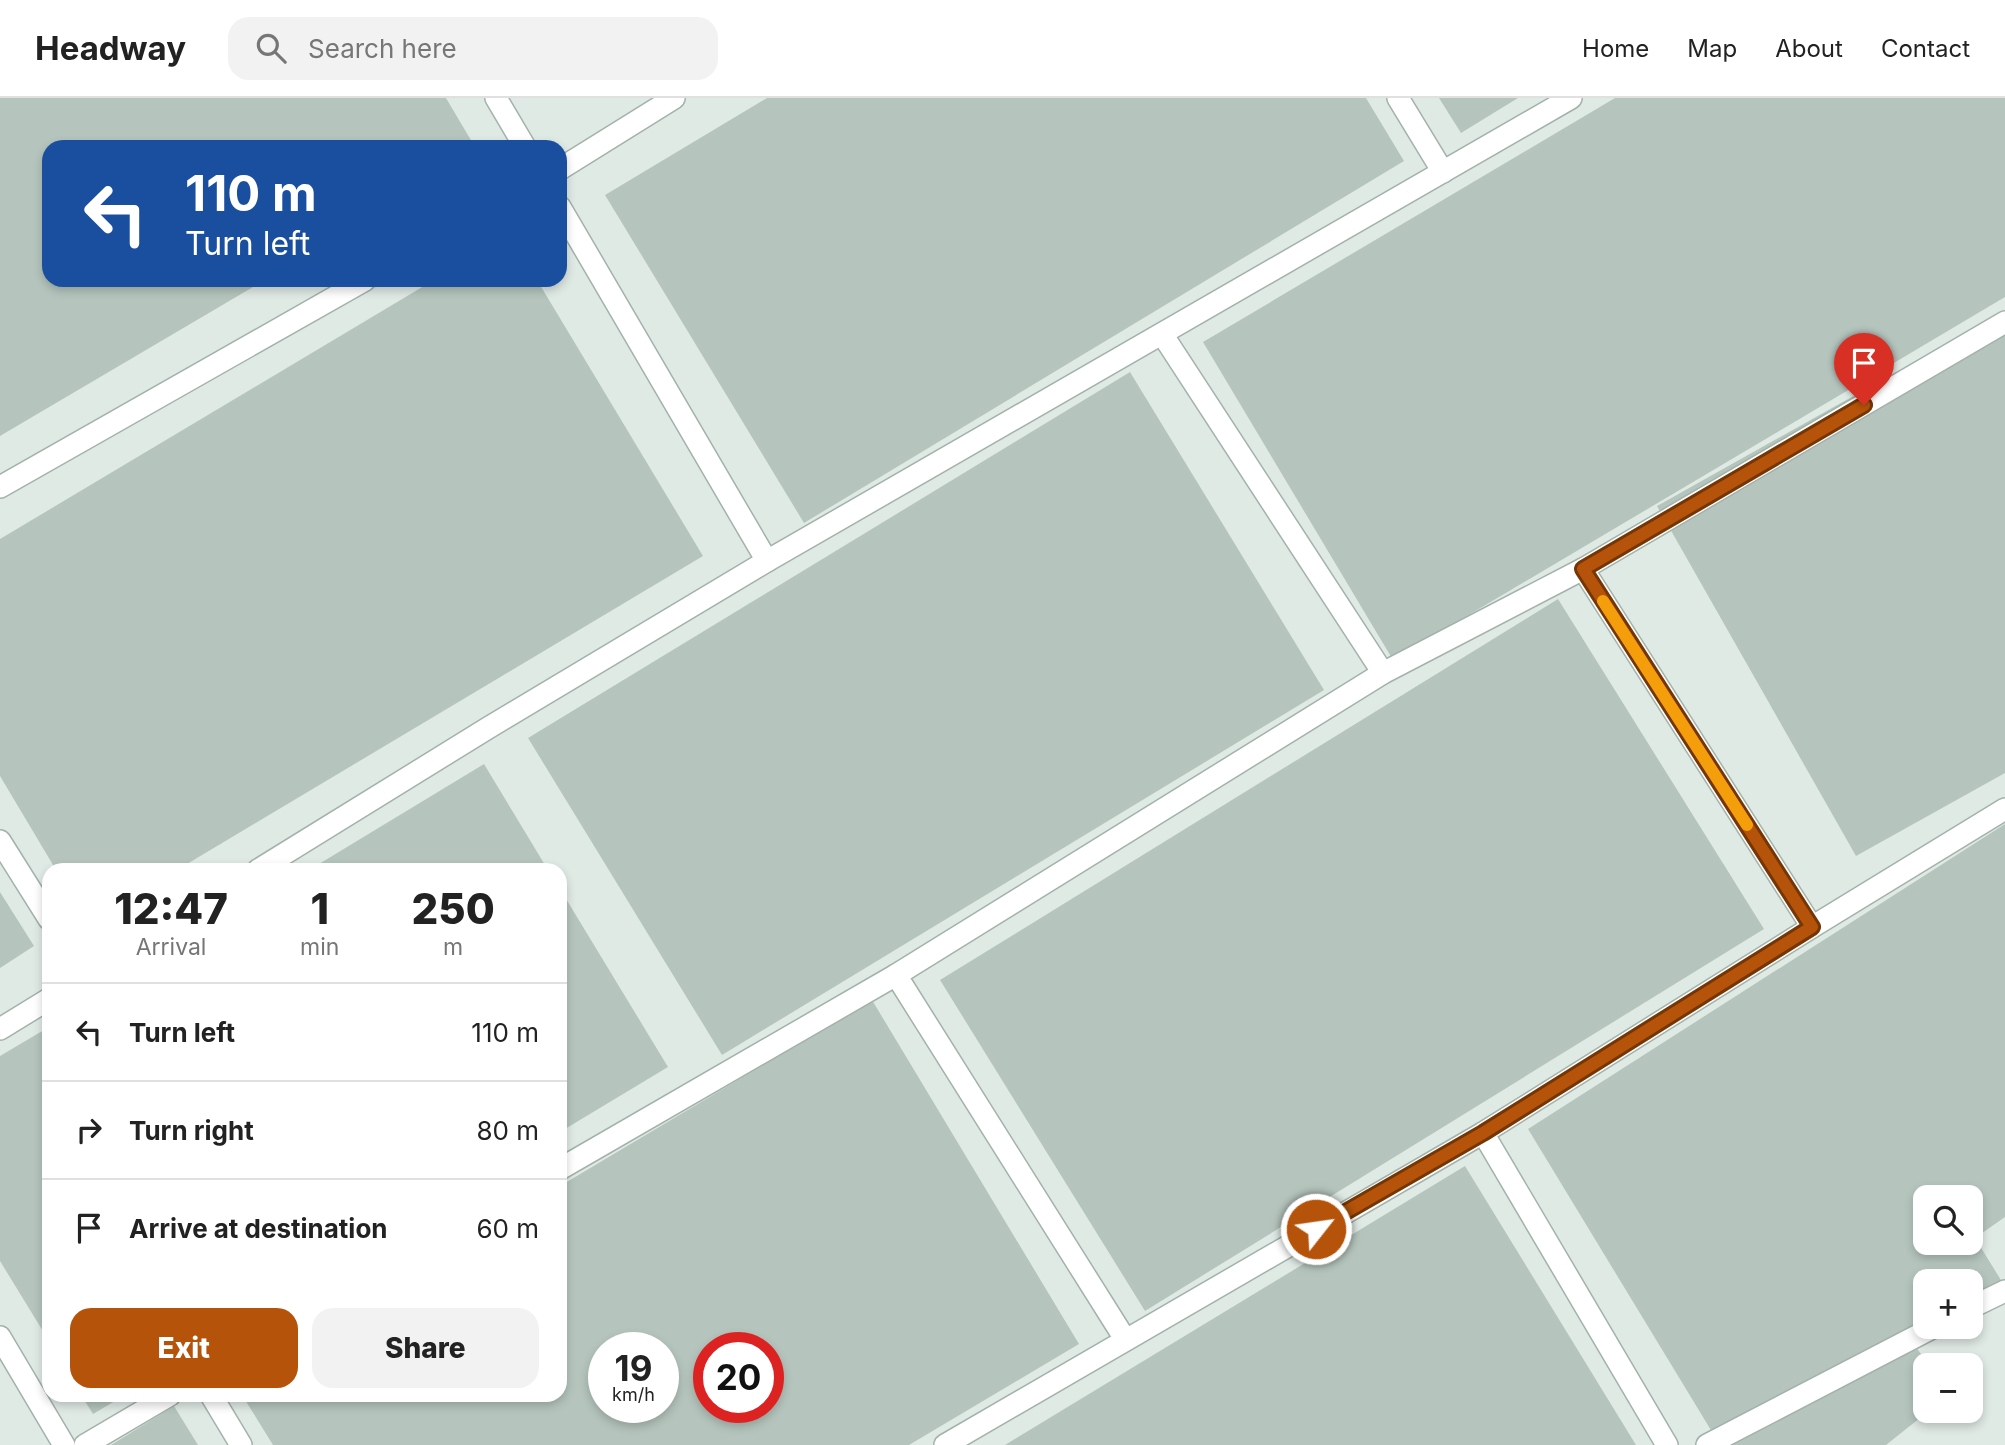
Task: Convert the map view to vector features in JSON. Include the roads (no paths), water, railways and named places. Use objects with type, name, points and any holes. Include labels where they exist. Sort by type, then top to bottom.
[{"type":"lane","points":[[496,98],[521,140]]},
{"type":"lane","points":[[567,165],[674,98]]},
{"type":"lane","points":[[1398,98],[1443,172]]},
{"type":"lane","points":[[269,863],[767,561],[1571,98]]},
{"type":"lane","points":[[567,219],[767,561]]},
{"type":"lane","points":[[0,487],[353,287]]},
{"type":"lane","points":[[567,1165],[897,975],[1383,673],[1583,569],[2005,323]]},
{"type":"lane","points":[[1162,334],[1383,673]]},
{"type":"lane","points":[[1583,569],[1812,927]]},
{"type":"lane","points":[[945,1445],[1483,1133],[2005,809]]},
{"type":"lane","points":[[0,841],[42,908]]},
{"type":"lane","points":[[897,975],[1125,1339]]},
{"type":"lane","points":[[0,1029],[42,1003]]},
{"type":"lane","points":[[1483,1133],[1667,1445]]},
{"type":"lane","points":[[1983,1302],[2005,1291]]},
{"type":"lane","points":[[0,1337],[64,1445]]},
{"type":"lane","points":[[1707,1445],[1913,1338]]},
{"type":"lane","points":[[85,1445],[158,1402]]},
{"type":"lane","points":[[215,1402],[241,1445]]}]
